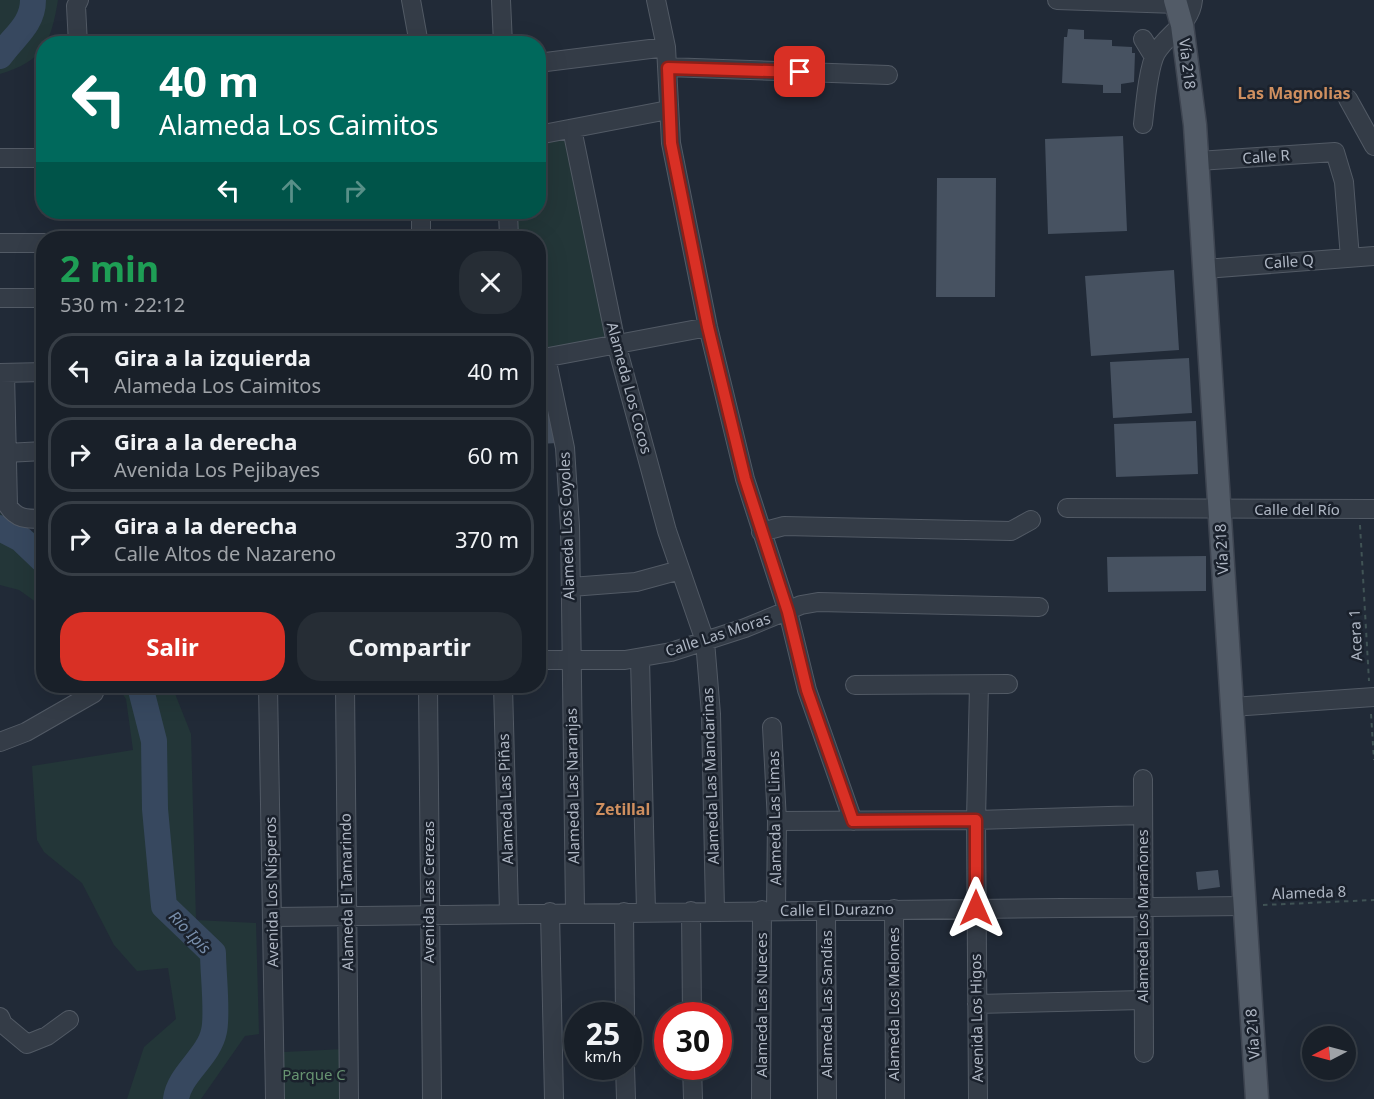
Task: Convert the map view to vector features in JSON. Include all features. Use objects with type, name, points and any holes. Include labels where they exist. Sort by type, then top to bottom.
[{"type":"main road","name":"Vía 218","points":[[1182,7],[1198,162],[1257,1099]]},
{"type":"street","points":[[78,36],[76,6],[80,0]]},
{"type":"street","points":[[399,0],[412,0],[418,36]]},
{"type":"street","points":[[501,0],[503,36]]},
{"type":"street","points":[[656,0],[666,47],[671,143],[708,327],[745,479],[788,612],[807,690],[853,821]]},
{"type":"street","points":[[1057,0],[1182,7],[1154,57],[1143,123]]},
{"type":"street","points":[[1143,39],[1154,57]]},
{"type":"street","points":[[546,62],[666,47]]},
{"type":"street","points":[[668,68],[888,75]]},
{"type":"street","points":[[1348,99],[1374,146]]},
{"type":"street","points":[[546,134],[668,110]]},
{"type":"street","name":"Alameda Los Cocos","points":[[572,129],[616,343],[667,531],[705,641]]},
{"type":"street","name":"Calle R","points":[[1198,162],[1335,152],[1344,182],[1350,258]]},
{"type":"street","points":[[0,158],[36,158]]},
{"type":"street","points":[[0,243],[36,243]]},
{"type":"street","name":"Calle Q","points":[[1204,269],[1374,256]]},
{"type":"street","points":[[0,298],[36,298]]},
{"type":"street","points":[[546,357],[708,327]]},
{"type":"street","points":[[36,372],[2,373],[8,506],[14,514],[36,518]]},
{"type":"street","name":"Alameda Los Coyoles","points":[[546,374],[565,448],[571,587],[571,660]]},
{"type":"street","points":[[6,453],[36,451]]},
{"type":"street","name":"Calle del Río","points":[[1067,508],[1367,509]]},
{"type":"street","points":[[761,532],[784,526],[1011,531],[1031,520]]},
{"type":"street","points":[[571,587],[636,582],[680,570]]},
{"type":"street","name":"Calle Las Moras","points":[[546,660],[640,658],[705,641],[788,612],[801,605],[818,602],[1039,607]]},
{"type":"street","name":"Alameda Las Mandarinas","points":[[705,641],[711,714],[715,911]]},
{"type":"street","points":[[640,658],[646,911]]},
{"type":"street","name":"Alameda Las Naranjas","points":[[571,660],[575,912]]},
{"type":"street","points":[[855,685],[1008,684]]},
{"type":"street","name":"Avenida Los Higos","points":[[978,1099],[976,820],[979,685]]},
{"type":"street","points":[[0,742],[26,732],[94,693]]},
{"type":"street","name":"Avenida Los Nísperos","points":[[268,693],[274,1099]]},
{"type":"street","name":"Alameda El Tamarindo","points":[[345,693],[349,1099]]},
{"type":"street","name":"Avenida Las Cerezas","points":[[428,693],[432,1099]]},
{"type":"street","name":"Alameda Las Piñas","points":[[503,693],[509,913]]},
{"type":"street","points":[[1232,707],[1372,697]]},
{"type":"street","name":"Alameda Las Limas","points":[[769,910],[777,821],[772,727]]},
{"type":"street","name":"Alameda Los Marañones","points":[[1143,779],[1144,1053]]},
{"type":"street","points":[[777,821],[976,820],[1142,815]]},
{"type":"street","name":"Calle El Durazno","points":[[273,917],[550,912],[1244,906]]},
{"type":"street","name":"Alameda Los Melones","points":[[894,909],[895,1099]]},
{"type":"street","name":"Alameda Las Nueces","points":[[761,1099],[769,910]]},
{"type":"street","name":"Alameda Las Sandías","points":[[826,910],[827,1099]]},
{"type":"street","points":[[691,911],[692,1002]]},
{"type":"street","points":[[550,912],[554,1099]]},
{"type":"street","points":[[624,912],[625,1002]]},
{"type":"street","points":[[976,1004],[1143,1000]]},
{"type":"street","points":[[1,1022],[19,1040],[33,1044],[69,1020]]},
{"type":"street","points":[[625,1080],[626,1099]]},
{"type":"street","points":[[692,1080],[693,1099]]},
{"type":"path","name":"Acera 1","points":[[1367,509],[1374,760]]},
{"type":"path","name":"Alameda 8","points":[[1244,906],[1374,900]]},
{"type":"green space","points":[[0,0],[58,0],[49,36],[36,36],[36,56],[15,69],[0,74]]},
{"type":"green space","points":[[568,135],[607,338],[546,349],[546,231],[516,231],[516,219],[546,219],[546,139]]},
{"type":"green space","points":[[0,513],[14,526],[36,533],[36,602],[19,590],[0,585]]},
{"type":"green space","points":[[122,693],[175,693],[191,734],[196,920],[256,923],[259,1034],[245,1036],[201,1099],[127,1099],[144,1047],[176,1019],[168,968],[137,971],[114,945],[82,883],[44,852],[37,840],[32,766],[133,750],[126,699]]},
{"type":"green space","name":"Parque C","points":[[344,1049],[344,1099],[284,1099],[284,1052]]},
{"type":"building","points":[[1068,29],[1084,30],[1084,39],[1112,40],[1112,46],[1132,47],[1132,53],[1135,53],[1134,82],[1121,84],[1121,93],[1103,93],[1103,85],[1062,83],[1064,37],[1067,37]]},
{"type":"building","points":[[1123,136],[1127,231],[1048,234],[1045,139]]},
{"type":"building","points":[[937,178],[996,178],[995,297],[936,297]]},
{"type":"building","points":[[1174,270],[1179,350],[1091,356],[1085,276]]},
{"type":"building","points":[[1189,358],[1192,413],[1113,418],[1110,362]]},
{"type":"building","points":[[546,386],[558,443],[546,444]]},
{"type":"building","points":[[1196,421],[1198,474],[1116,477],[1114,424]]},
{"type":"building","points":[[1206,556],[1206,591],[1108,592],[1107,557]]},
{"type":"building","points":[[1218,870],[1220,887],[1198,890],[1196,872]]},
{"type":"waterway","name":"Río Ipís","points":[[0,56],[26,24],[30,17],[33,0]]},
{"type":"waterway","name":"Río Ipís","points":[[0,528],[21,539],[36,553]]},
{"type":"waterway","name":"Río Ipís","points":[[142,693],[154,741],[155,809],[164,906],[213,953],[214,1031],[206,1049],[182,1081],[176,1099]]},
{"type":"district","name":"Las Magnolias","points":[[1294,93]]},
{"type":"district","name":"Zetillal","points":[[623,809]]},
{"type":"route","points":[[800,72],[668,68],[671,143],[708,327],[745,479],[788,612],[807,690],[853,821],[976,820],[976,908]]}]
